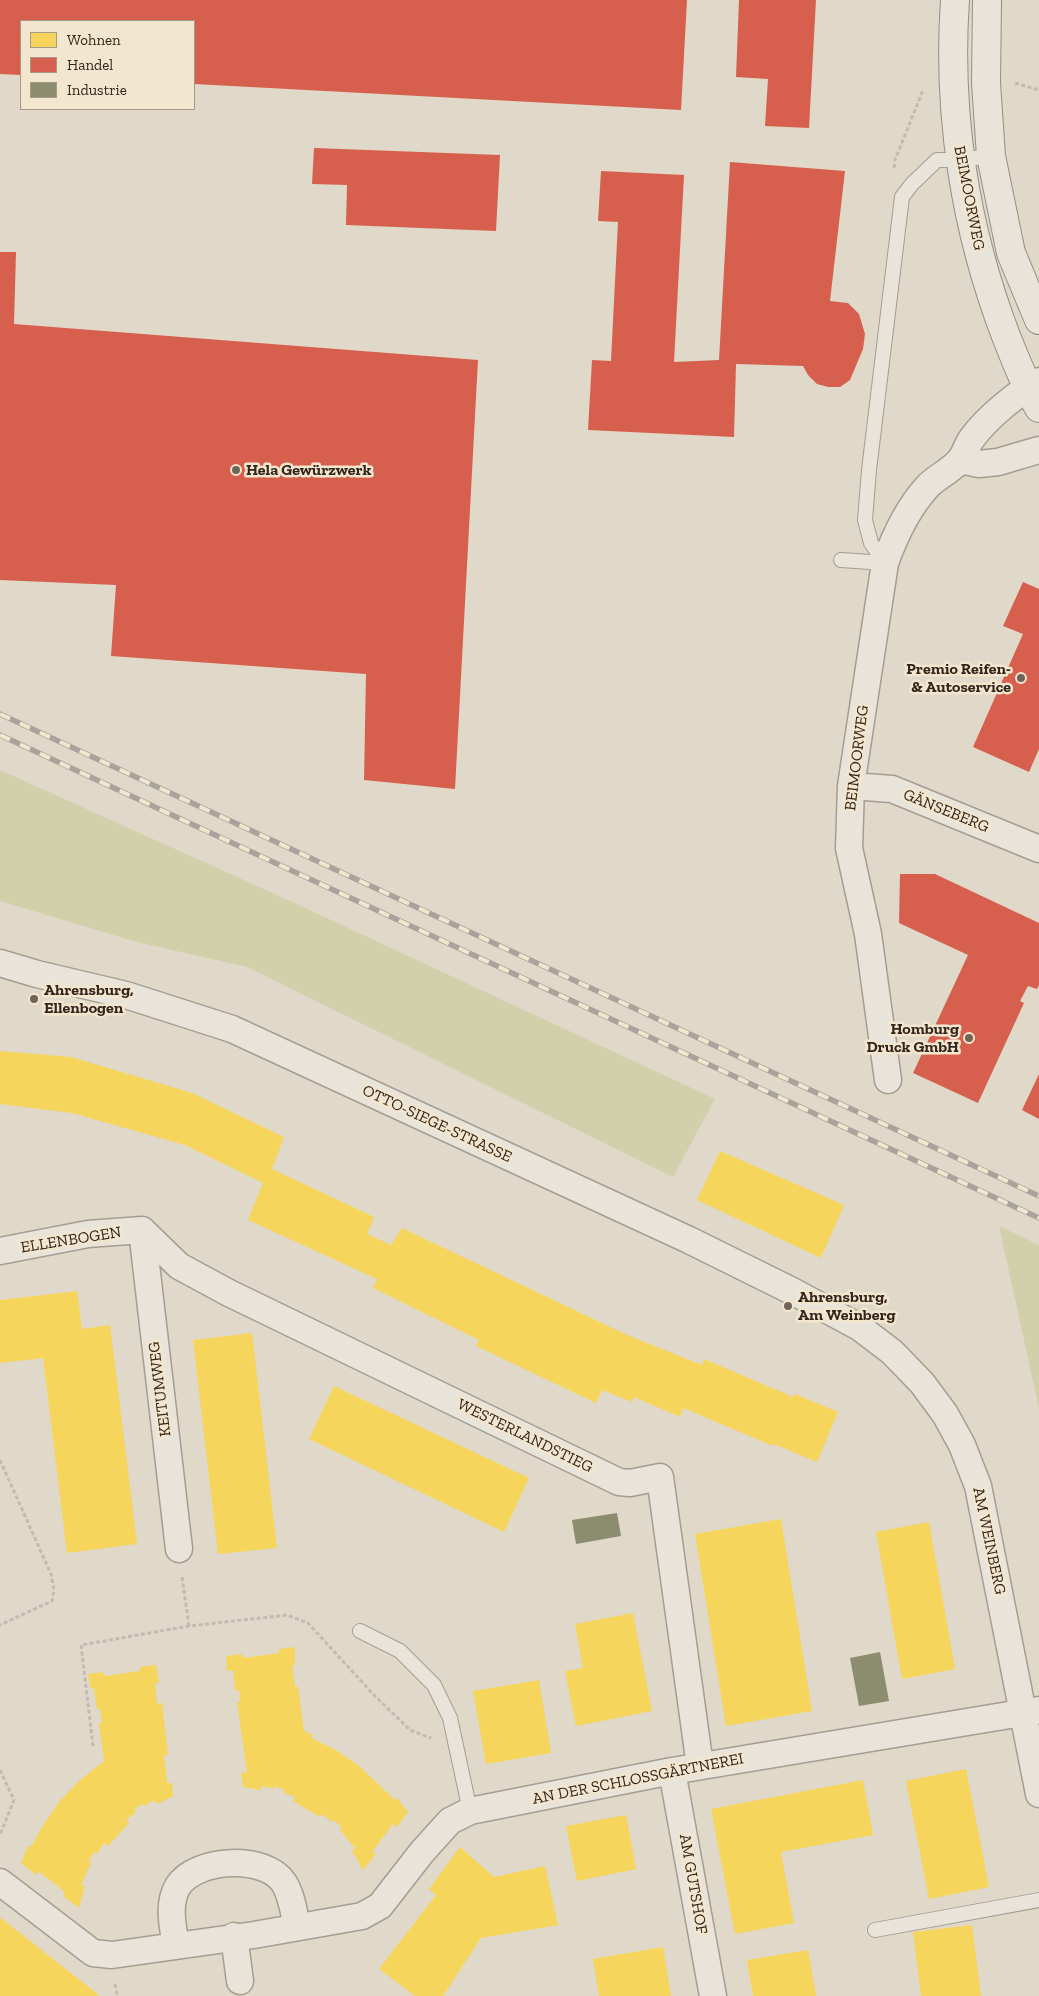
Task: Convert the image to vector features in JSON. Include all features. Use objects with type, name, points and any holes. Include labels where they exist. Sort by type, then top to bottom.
[{"type":"main road","name":"BEIMOORWEG","points":[[955,0],[952,52],[955,118],[960,160],[977,245],[994,306],[1035,392]]},
{"type":"main road","name":"BEIMOORWEG","points":[[987,0],[986,83],[991,156],[1012,254],[1039,320]]},
{"type":"street","name":"BEIMOORWEG","points":[[888,1080],[868,934],[848,848],[850,786],[885,563],[893,540],[913,504],[928,486],[960,460],[972,438],[986,422],[1035,392]]},
{"type":"street","points":[[960,460],[979,464],[998,462],[1039,450]]},
{"type":"street","name":"GÄNSEBERG","points":[[850,786],[892,789],[1039,849]]},
{"type":"street","name":"OTTO-SIEGE-STRASSE","points":[[0,963],[37,974],[126,994],[232,1029],[689,1240],[859,1327]]},
{"type":"street","name":"ELLENBOGEN","points":[[0,1251],[88,1234],[142,1230]]},
{"type":"street","name":"KEITUMWEG","points":[[142,1230],[178,1549]]},
{"type":"street","name":"WESTERLANDSTIEG","points":[[142,1230],[179,1266],[229,1293],[619,1482],[630,1483],[660,1477],[700,1766]]},
{"type":"street","name":"AM WEINBERG","points":[[859,1327],[892,1352],[922,1383],[945,1414],[962,1445],[978,1486],[1031,1710],[1039,1794]]},
{"type":"street","name":"AN DER SCHLOSSGÄRTNEREI","points":[[0,1882],[93,1954],[112,1956],[297,1927],[362,1916],[380,1906],[437,1834],[450,1821],[470,1811],[672,1771],[1031,1710]]},
{"type":"street","name":"AM GUTSHOF","points":[[672,1771],[713,1996]]},
{"type":"street","points":[[176,1946],[172,1919],[173,1901],[178,1886],[192,1872],[223,1864],[250,1864],[266,1868],[283,1882],[292,1903],[297,1927]]},
{"type":"street","points":[[234,1936],[240,1981]]},
{"type":"lane","points":[[885,563],[871,543],[865,520],[869,470],[902,197],[912,184],[937,160],[960,160],[991,156]]},
{"type":"lane","points":[[841,560],[885,563]]},
{"type":"lane","points":[[360,1630],[400,1651],[434,1685],[450,1718],[470,1811]]},
{"type":"lane","points":[[875,1930],[1039,1900]]},
{"type":"path","points":[[0,1460],[51,1574],[54,1590],[52,1601],[0,1626]]},
{"type":"path","points":[[178,1549],[189,1626]]},
{"type":"path","points":[[93,1746],[81,1645],[189,1626],[287,1615],[308,1623],[372,1693],[410,1730],[456,1747]]},
{"type":"path","points":[[0,1770],[14,1800],[0,1835]]},
{"type":"shaded area","points":[[0,770],[288,900],[715,1099],[673,1177],[247,967],[137,942],[0,901]]},
{"type":"shaded area","points":[[999,1226],[1039,1245],[1039,1408]]},
{"type":"building: Wohnen","points":[[0,1051],[71,1057],[192,1093],[284,1137],[272,1169],[374,1217],[367,1234],[391,1245],[402,1228],[627,1335],[702,1365],[704,1359],[793,1397],[795,1394],[838,1412],[817,1462],[774,1444],[773,1446],[683,1408],[680,1417],[634,1397],[632,1402],[602,1390],[596,1403],[476,1346],[479,1340],[373,1288],[377,1279],[248,1220],[263,1183],[185,1145],[72,1113],[0,1104]]},
{"type":"building: Wohnen","points":[[720,1151],[844,1205],[821,1258],[697,1200]]},
{"type":"building: Wohnen","points":[[77,1291],[82,1329],[110,1325],[137,1544],[67,1553],[43,1358],[0,1363],[0,1300]]},
{"type":"building: Wohnen","points":[[252,1333],[277,1548],[218,1554],[193,1340]]},
{"type":"building: Wohnen","points":[[334,1386],[529,1478],[504,1532],[309,1439]]},
{"type":"building: Wohnen","points":[[781,1519],[812,1711],[726,1726],[695,1534]]},
{"type":"building: Wohnen","points":[[929,1522],[955,1669],[902,1679],[876,1532]]},
{"type":"building: Wohnen","points":[[633,1613],[652,1711],[576,1726],[565,1671],[583,1668],[575,1624]]},
{"type":"building: Wohnen","points":[[295,1647],[295,1665],[292,1666],[295,1687],[298,1686],[304,1731],[313,1735],[311,1738],[336,1750],[359,1766],[395,1800],[397,1798],[408,1812],[397,1827],[393,1824],[372,1852],[376,1854],[363,1870],[352,1851],[355,1848],[340,1830],[342,1828],[334,1820],[332,1822],[322,1814],[320,1817],[293,1801],[295,1797],[283,1792],[285,1790],[275,1786],[274,1789],[262,1786],[261,1790],[243,1787],[241,1773],[247,1772],[237,1702],[240,1702],[239,1690],[235,1690],[233,1670],[227,1671],[226,1656],[242,1654],[243,1658],[279,1653],[279,1649]]},
{"type":"building: Wohnen","points":[[156,1665],[159,1683],[155,1683],[157,1704],[162,1703],[168,1755],[164,1755],[167,1783],[172,1783],[173,1796],[157,1804],[154,1800],[134,1809],[136,1812],[126,1820],[129,1823],[108,1846],[104,1843],[97,1854],[94,1852],[81,1885],[85,1886],[79,1908],[63,1896],[65,1892],[38,1871],[36,1875],[21,1863],[28,1846],[31,1847],[59,1802],[80,1780],[104,1761],[99,1723],[102,1723],[100,1709],[97,1709],[94,1688],[91,1689],[88,1674],[103,1672],[104,1676],[140,1671],[140,1667]]},
{"type":"building: Wohnen","points":[[539,1680],[551,1753],[486,1764],[473,1691]]},
{"type":"building: Wohnen","points":[[966,1769],[989,1887],[929,1899],[906,1781]]},
{"type":"building: Wohnen","points":[[863,1780],[873,1835],[781,1852],[794,1923],[735,1934],[711,1809]]},
{"type":"building: Wohnen","points":[[626,1815],[636,1869],[577,1881],[566,1826]]},
{"type":"building: Wohnen","points":[[460,1847],[494,1877],[545,1866],[558,1925],[481,1938],[443,1996],[415,1996],[379,1969],[436,1895],[429,1889]]},
{"type":"building: Wohnen","points":[[1,1918],[100,1996],[0,1996]]},
{"type":"building: Wohnen","points":[[972,1925],[981,1996],[921,1996],[913,1932]]},
{"type":"building: Wohnen","points":[[663,1947],[671,1996],[599,1996],[593,1959]]},
{"type":"building: Wohnen","points":[[808,1950],[816,1996],[753,1996],[747,1960]]},
{"type":"building: Handel","points":[[0,0],[687,0],[681,110],[195,84],[195,20],[20,20],[20,75],[0,74]]},
{"type":"building: Handel","points":[[739,0],[816,0],[809,128],[765,126],[768,79],[736,77]]},
{"type":"building: Handel","points":[[314,148],[500,155],[496,231],[346,225],[347,185],[312,184]]},
{"type":"building: Handel","points":[[730,162],[845,171],[830,301],[848,303],[859,314],[865,334],[863,349],[850,380],[840,387],[828,387],[817,384],[808,375],[803,366],[736,364],[734,437],[588,430],[592,360],[611,361],[618,222],[598,221],[601,171],[684,175],[674,362],[719,360]]},
{"type":"building: Handel","name":"Hela Gewürzwerk","points":[[0,252],[16,252],[14,324],[478,360],[455,789],[364,780],[366,674],[111,656],[116,585],[0,580]]},
{"type":"building: Handel","name":"Premio Reifen- & Autoservice","points":[[1023,582],[1039,589],[1039,749],[1029,772],[973,747],[1023,634],[1003,626]]},
{"type":"building: Handel","points":[[900,874],[935,874],[1039,923],[1039,985],[1037,989],[1028,986],[1020,1001],[1024,1003],[978,1103],[913,1073],[968,955],[899,923]]},
{"type":"building: Handel","points":[[1039,1074],[1039,1119],[1022,1110]]},
{"type":"building: Industrie","points":[[617,1513],[621,1536],[576,1544],[572,1520]]},
{"type":"building: Industrie","points":[[880,1652],[889,1701],[859,1706],[850,1658]]},
{"type":"railway","points":[[0,714],[1039,1196]]},
{"type":"railway","points":[[0,735],[1039,1218]]},
{"type":"place","name":"Hela Gewürzwerk","points":[[236,470]]},
{"type":"place","name":"Premio Reifen- & Autoservice","points":[[1021,678]]},
{"type":"place","name":"Ahrensburg, Ellenbogen","points":[[34,999]]},
{"type":"place","name":"Homburg Druck GmbH","points":[[969,1038]]},
{"type":"place","name":"Ahrensburg, Am Weinberg","points":[[788,1306]]}]
